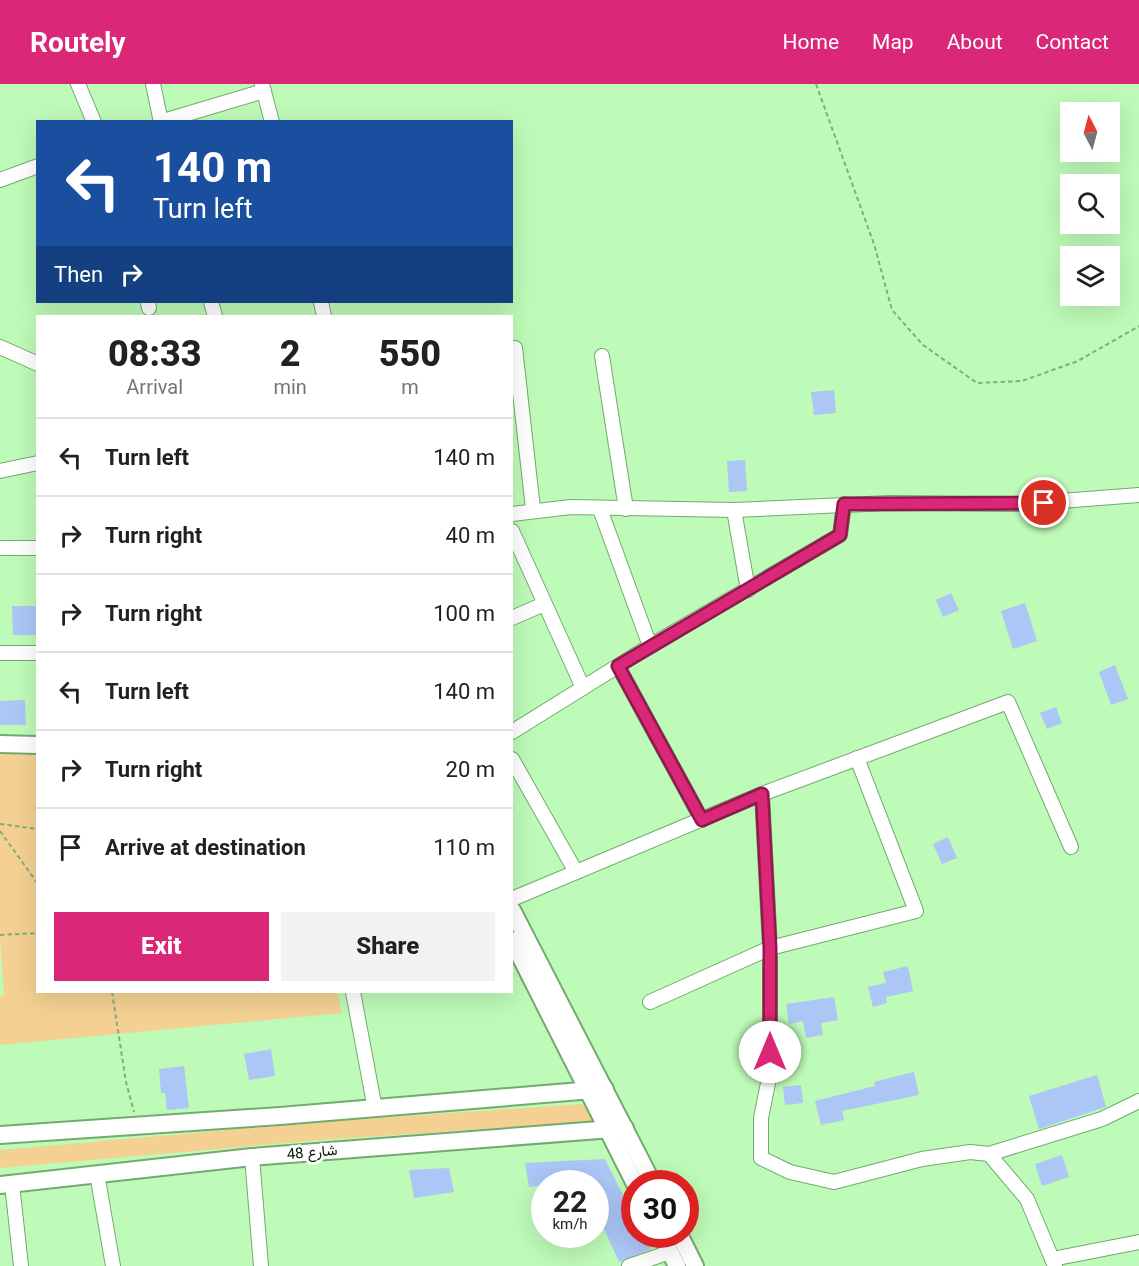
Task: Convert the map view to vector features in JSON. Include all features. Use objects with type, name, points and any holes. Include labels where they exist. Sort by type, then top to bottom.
[{"type":"main road","points":[[0,744],[36,745]]},
{"type":"main road","points":[[513,912],[646,1170]]},
{"type":"main road","points":[[513,942],[628,1170]]},
{"type":"main road","points":[[0,1135],[375,1109],[605,1089]]},
{"type":"main road","name":"48 شارع","points":[[6,1185],[252,1157],[624,1128]]},
{"type":"main road","points":[[686,1248],[695,1266]]},
{"type":"street","points":[[78,84],[93,120]]},
{"type":"street","points":[[153,84],[160,120]]},
{"type":"street","points":[[163,120],[263,88],[271,120]]},
{"type":"street","points":[[0,180],[36,167]]},
{"type":"street","points":[[0,347],[36,363]]},
{"type":"street","points":[[515,348],[533,509]]},
{"type":"street","points":[[602,356],[626,509]]},
{"type":"street","points":[[0,471],[36,463]]},
{"type":"street","points":[[513,514],[533,509],[734,510],[844,504],[1022,504],[1139,495]]},
{"type":"street","points":[[513,729],[840,535],[844,504]]},
{"type":"street","points":[[600,509],[650,646]]},
{"type":"street","points":[[734,510],[748,590]]},
{"type":"street","points":[[513,533],[583,688]]},
{"type":"street","points":[[0,548],[36,548]]},
{"type":"street","points":[[513,618],[544,604]]},
{"type":"street","points":[[0,653],[36,653]]},
{"type":"street","points":[[618,666],[702,820]]},
{"type":"street","points":[[513,899],[762,794],[1008,702],[1071,847]]},
{"type":"street","points":[[650,1002],[770,948],[916,911],[857,758]]},
{"type":"street","points":[[513,761],[576,872]]},
{"type":"street","points":[[762,794],[770,948],[770,1073],[761,1118],[761,1158],[790,1172],[834,1182],[922,1159],[970,1152],[989,1154],[1102,1119],[1139,1101]]},
{"type":"street","points":[[353,993],[375,1109]]},
{"type":"street","points":[[989,1154],[1027,1199],[1053,1262],[1139,1242]]},
{"type":"street","points":[[252,1157],[261,1266]]},
{"type":"street","points":[[97,1174],[113,1266]]},
{"type":"street","points":[[6,1185],[21,1266]]},
{"type":"street","points":[[629,1266],[673,1259]]},
{"type":"path","points":[[816,84],[874,244],[892,310],[923,345],[977,383],[1022,381],[1078,361],[1139,326]]},
{"type":"path","points":[[0,824],[36,828]]},
{"type":"path","points":[[0,831],[36,882]]},
{"type":"path","points":[[0,935],[36,933]]},
{"type":"path","points":[[112,993],[126,1082],[138,1126]]},
{"type":"shaded area","points":[[0,754],[36,754],[36,993],[337,993],[342,1013],[0,1045],[0,996],[4,995],[0,939]]},
{"type":"shaded area","points":[[584,1104],[593,1122],[321,1140],[0,1168],[0,1150],[319,1122]]},
{"type":"building","points":[[834,390],[836,413],[814,415],[811,392]]},
{"type":"building","points":[[745,460],[747,491],[729,492],[727,461]]},
{"type":"building","points":[[951,593],[959,610],[943,617],[936,600]]},
{"type":"building","points":[[1025,603],[1037,641],[1013,649],[1001,611]]},
{"type":"building","points":[[12,606],[36,606],[36,635],[13,635]]},
{"type":"building","points":[[1115,665],[1128,699],[1111,705],[1099,672]]},
{"type":"building","points":[[25,700],[26,725],[0,725],[0,701]]},
{"type":"building","points":[[1056,707],[1062,723],[1047,729],[1040,713]]},
{"type":"building","points":[[948,837],[957,858],[942,864],[933,844]]},
{"type":"building","points":[[908,966],[913,991],[886,997],[887,1003],[873,1007],[868,987],[886,983],[883,972]]},
{"type":"building","points":[[834,997],[838,1020],[821,1023],[823,1035],[806,1038],[803,1021],[789,1024],[786,1004]]},
{"type":"building","points":[[271,1049],[275,1076],[249,1080],[244,1054]]},
{"type":"building","points":[[184,1066],[189,1108],[167,1110],[165,1093],[161,1093],[159,1069]]},
{"type":"building","points":[[914,1072],[919,1095],[842,1111],[844,1120],[821,1125],[815,1101],[875,1086],[874,1082]]},
{"type":"building","points":[[1097,1075],[1106,1107],[1039,1129],[1029,1096]]},
{"type":"building","points":[[801,1085],[803,1103],[785,1105],[783,1087]]},
{"type":"building","points":[[1062,1155],[1069,1177],[1042,1186],[1035,1164]]},
{"type":"building","points":[[605,1159],[621,1191],[621,1248],[651,1249],[619,1262],[609,1240],[609,1170],[531,1170],[531,1187],[529,1187],[525,1163]]},
{"type":"building","points":[[449,1168],[454,1192],[414,1198],[409,1170]]},
{"type":"route","points":[[770,1052],[770,948],[762,794],[702,820],[618,666],[840,535],[844,504],[1044,503]]}]
